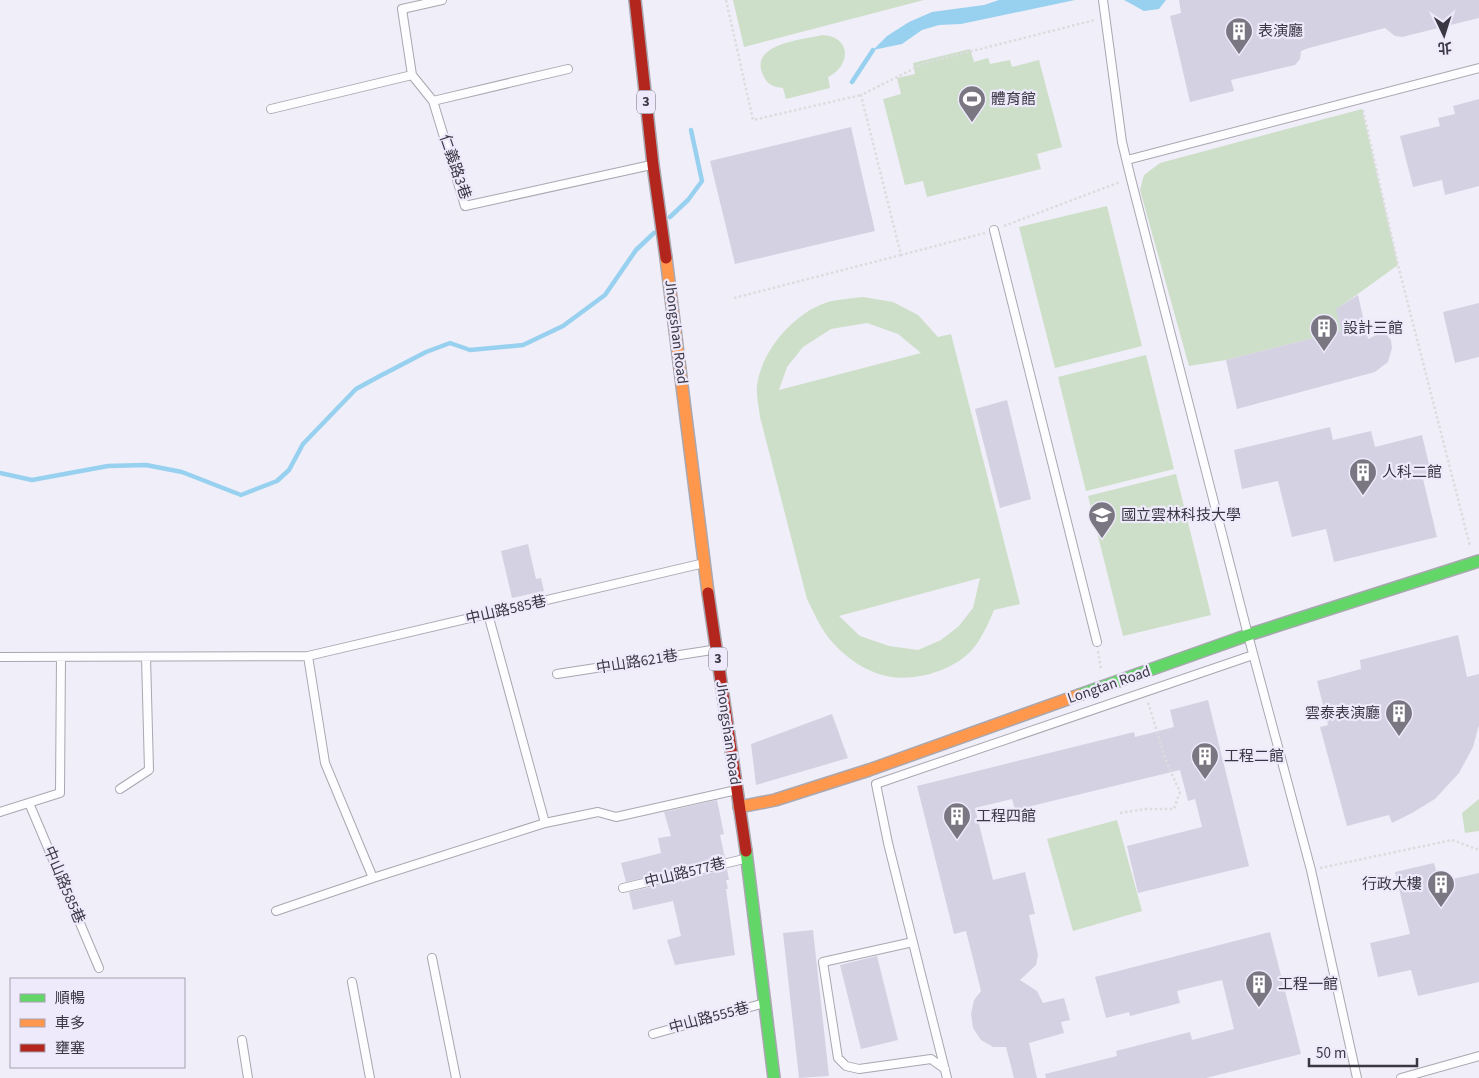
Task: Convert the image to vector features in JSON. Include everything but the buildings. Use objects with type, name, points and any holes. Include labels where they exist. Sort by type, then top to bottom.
[{"type":"main road","name":"3","points":[[635,0],[653,165]]},
{"type":"main road","name":"Jhongshan Road","points":[[653,165],[704,563],[746,858],[774,1078]]},
{"type":"main road","name":"Longtan Road","points":[[739,807],[775,800],[869,770],[1253,641],[1477,561]]},
{"type":"lane","points":[[272,108],[412,75],[400,0]]},
{"type":"lane","points":[[402,9],[442,0]]},
{"type":"lane","points":[[1104,4],[1122,142],[1253,641],[1253,655],[1311,870],[1357,1078]]},
{"type":"lane","points":[[1127,160],[1479,68]]},
{"type":"lane","points":[[433,101],[568,69]]},
{"type":"lane","name":"仁義路3巷","points":[[412,75],[433,101],[465,206],[653,165]]},
{"type":"lane","points":[[994,230],[1097,642]]},
{"type":"lane","name":"中山路585巷","points":[[0,657],[308,656],[704,563]]},
{"type":"lane","points":[[488,614],[545,823]]},
{"type":"lane","name":"中山路621巷","points":[[557,674],[716,650]]},
{"type":"lane","points":[[947,1078],[888,843],[876,784],[1253,655]]},
{"type":"lane","points":[[120,789],[149,770],[146,656]]},
{"type":"lane","points":[[308,656],[325,763],[372,878]]},
{"type":"lane","points":[[0,812],[60,792],[61,657]]},
{"type":"lane","points":[[276,910],[545,823],[598,812],[616,817],[736,790]]},
{"type":"lane","name":"中山路585巷","points":[[29,802],[99,968]]},
{"type":"lane","name":"中山路577巷","points":[[623,888],[746,858]]},
{"type":"lane","points":[[913,942],[823,962],[838,1058],[846,1066],[859,1069],[931,1059],[945,1069]]},
{"type":"lane","points":[[432,958],[456,1078]]},
{"type":"lane","points":[[352,982],[370,1078]]},
{"type":"lane","name":"中山路555巷","points":[[653,1034],[765,1003]]},
{"type":"lane","points":[[242,1040],[248,1078]]},
{"type":"lane","points":[[1400,1078],[1479,1056]]},
{"type":"path","points":[[726,0],[753,120],[862,95],[925,63],[1106,17]]},
{"type":"path","points":[[862,95],[901,255]]},
{"type":"path","points":[[1362,109],[1398,266],[1477,561]]},
{"type":"path","points":[[734,298],[994,230],[1131,179]]},
{"type":"path","points":[[1097,642],[1101,672]]},
{"type":"path","points":[[1120,812],[1145,809],[1174,809],[1180,792],[1166,761],[1147,699]]},
{"type":"path","points":[[1311,870],[1452,840],[1479,850]]},
{"type":"green space","points":[[733,0],[924,0],[744,47]]},
{"type":"green space","points":[[822,35],[839,40],[845,52],[841,66],[828,77],[830,88],[786,99],[783,88],[772,85],[764,77],[761,66],[763,57],[769,51],[779,46]]},
{"type":"green space","name":"體育館","points":[[970,49],[974,62],[988,58],[990,64],[1010,60],[1012,67],[1039,60],[1062,147],[1037,154],[1041,169],[927,197],[923,181],[905,185],[883,99],[901,94],[897,78],[915,74],[913,63]]},
{"type":"green space","points":[[1362,109],[1398,265],[1337,309],[1341,331],[1226,360],[1189,366],[1140,190],[1144,175],[1160,163]]},
{"type":"green space","points":[[1107,206],[1142,346],[1055,368],[1019,227]]},
{"type":"green space","points":[[863,297],[893,302],[918,315],[938,337],[951,334],[1020,604],[994,610],[979,641],[963,658],[940,671],[914,677],[900,678],[870,671],[849,658],[826,635],[807,599],[760,417],[757,386],[760,372],[773,345],[783,333],[794,322],[819,305],[832,301]],"holes":[[[867,323],[898,334],[921,353],[779,390],[787,367],[803,347],[831,329]],[[980,578],[973,608],[959,626],[941,640],[918,650],[889,646],[860,636],[839,616]]]},
{"type":"green space","points":[[1146,355],[1174,469],[1086,491],[1058,377]]},
{"type":"green space","points":[[1176,474],[1211,615],[1123,636],[1088,496]]},
{"type":"green space","points":[[1479,799],[1479,831],[1465,833],[1462,813]]},
{"type":"green space","points":[[1117,820],[1142,911],[1073,931],[1047,839]]},
{"type":"water","points":[[999,0],[1075,0],[961,24],[939,25],[922,30],[902,44],[873,50],[887,36],[909,22],[932,12],[984,5]]},
{"type":"water","points":[[1124,0],[1166,0],[1159,9],[1144,11]]},
{"type":"waterway","points":[[852,82],[873,50]]},
{"type":"waterway","points":[[670,217],[688,200],[702,181],[691,130]]},
{"type":"waterway","points":[[0,473],[32,480],[108,466],[146,465],[182,472],[241,495],[277,481],[289,470],[303,444],[356,389],[378,377],[426,352],[450,343],[470,350],[523,345],[563,326],[605,295],[636,250],[654,233]]},
{"type":"traffic: fast","points":[[1079,695],[1248,635],[1479,561]]},
{"type":"traffic: fast","points":[[746,851],[774,1078]]},
{"type":"traffic: slow","points":[[666,258],[708,593]]},
{"type":"traffic: slow","points":[[739,807],[775,800],[869,770],[1079,695]]},
{"type":"traffic: jam","points":[[635,0],[653,165],[666,258]]},
{"type":"traffic: jam","points":[[708,593],[746,851]]},
{"type":"place","name":"表演廳","points":[[1239,55]]},
{"type":"place","name":"體育館","points":[[972,123]]},
{"type":"place","name":"設計三館","points":[[1324,352]]},
{"type":"place","name":"人科二館","points":[[1363,496]]},
{"type":"place","name":"國立雲林科技大學","points":[[1102,539]]},
{"type":"place","name":"雲泰表演廳","points":[[1399,737]]},
{"type":"place","name":"工程二館","points":[[1205,780]]},
{"type":"place","name":"工程四館","points":[[957,840]]},
{"type":"place","name":"行政大樓","points":[[1441,908]]},
{"type":"place","name":"工程一館","points":[[1259,1008]]}]
